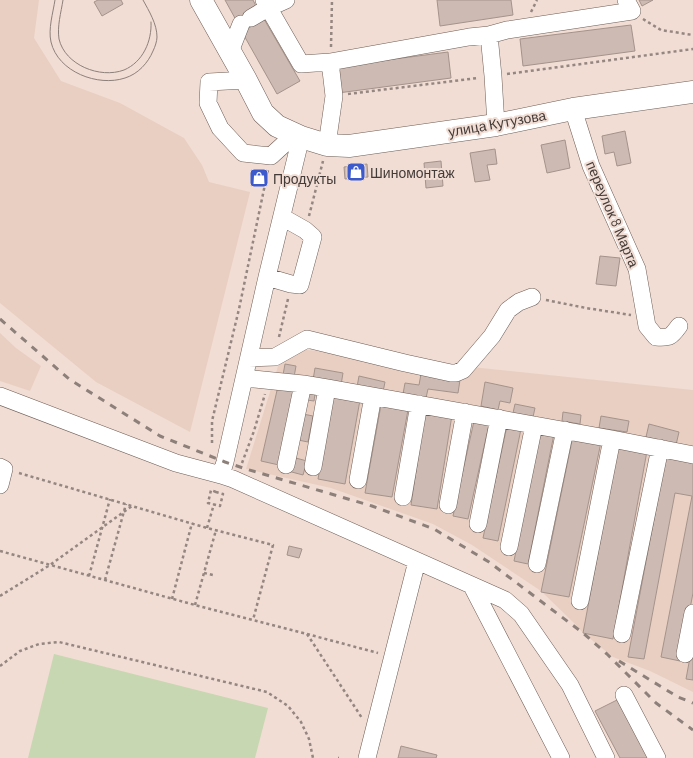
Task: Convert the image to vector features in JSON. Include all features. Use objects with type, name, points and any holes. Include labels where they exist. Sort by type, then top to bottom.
[{"type":"main road","name":"улица Кутузова","points":[[201,0],[263,112],[277,126],[298,136],[327,145],[349,146],[496,125],[573,109],[693,92]]},
{"type":"street","points":[[230,52],[246,21],[266,4],[286,0]]},
{"type":"street","points":[[266,4],[301,64],[330,62],[469,37],[489,35],[507,30],[629,6]]},
{"type":"street","points":[[489,35],[496,125]]},
{"type":"street","points":[[327,145],[334,96],[330,62]]},
{"type":"street","points":[[246,80],[209,82],[208,103],[220,128],[243,153],[271,156],[298,136]]},
{"type":"street","name":"переулок 8 Марта","points":[[573,109],[591,166],[637,269],[647,326],[656,337],[665,338],[673,335],[679,326]]},
{"type":"street","points":[[227,477],[225,462],[282,217],[298,136]]},
{"type":"street","points":[[267,277],[300,285],[313,237],[305,230],[282,217]]},
{"type":"street","points":[[249,358],[275,357],[307,339],[405,363],[456,373],[463,370],[492,336],[508,310],[519,302],[532,297]]},
{"type":"street","points":[[245,378],[327,388],[565,430],[693,455]]},
{"type":"street","points":[[303,384],[287,457],[314,461],[327,388]]},
{"type":"street","points":[[0,396],[176,463],[227,477],[506,600],[521,614],[570,685],[606,758]]},
{"type":"street","points":[[358,480],[373,396]]},
{"type":"street","points":[[404,496],[419,404]]},
{"type":"street","points":[[299,405],[323,410]]},
{"type":"street","points":[[448,505],[465,412]]},
{"type":"street","points":[[478,524],[499,418]]},
{"type":"street","points":[[509,547],[534,425]]},
{"type":"street","points":[[537,564],[565,430]]},
{"type":"street","points":[[580,601],[612,439]]},
{"type":"street","points":[[622,634],[660,448]]},
{"type":"street","points":[[367,758],[374,736],[392,657],[417,561]]},
{"type":"street","points":[[472,586],[561,758]]},
{"type":"street","points":[[685,654],[693,614]]},
{"type":"street","points":[[624,695],[657,758]]},
{"type":"path","points":[[330,62],[332,0]]},
{"type":"path","points":[[629,6],[661,30],[693,35]]},
{"type":"path","points":[[334,96],[693,49]]},
{"type":"path","points":[[305,230],[327,145]]},
{"type":"path","points":[[212,444],[212,421],[239,309],[271,156]]},
{"type":"path","points":[[275,357],[291,284]]},
{"type":"path","points":[[532,297],[646,318]]},
{"type":"path","points":[[216,492],[227,477],[240,467],[254,431],[268,381]]},
{"type":"path","points":[[1,474],[110,499],[207,528],[273,545],[253,620]]},
{"type":"path","points":[[211,490],[223,494],[220,506],[214,504],[208,503],[211,490]]},
{"type":"path","points":[[89,576],[110,499]]},
{"type":"path","points":[[105,580],[126,504]]},
{"type":"path","points":[[207,528],[214,504]]},
{"type":"path","points":[[0,596],[50,565],[132,506]]},
{"type":"path","points":[[172,599],[192,523]]},
{"type":"path","points":[[195,605],[216,530]]},
{"type":"path","points":[[0,551],[172,599],[392,657]]},
{"type":"path","points":[[204,573],[213,575]]},
{"type":"path","points":[[307,634],[374,736]]},
{"type":"path","points":[[0,666],[20,651],[39,644],[59,642],[268,692],[288,706],[301,722],[309,739],[313,758]]},
{"type":"shaded area","points":[[0,0],[39,0],[34,38],[61,81],[120,103],[184,138],[202,165],[209,182],[250,192],[190,432],[96,382],[0,303]]},
{"type":"shaded area","points":[[0,333],[16,348],[41,366],[30,391],[0,381]]},
{"type":"shaded area","points":[[298,349],[693,390],[693,692],[650,671],[613,657],[583,633],[541,591],[472,545],[433,524],[331,488],[246,469],[279,363]]},
{"type":"green space","points":[[54,654],[268,708],[255,758],[28,758]]},
{"type":"building","points":[[98,0],[121,0],[123,4],[102,16],[94,2]]},
{"type":"building","points":[[225,0],[253,0],[257,8],[236,20]]},
{"type":"building","points":[[437,0],[511,0],[513,15],[440,26]]},
{"type":"building","points":[[639,0],[653,0],[642,6]]},
{"type":"building","points":[[264,19],[300,81],[277,94],[242,32]]},
{"type":"building","points":[[631,25],[635,51],[523,66],[520,39]]},
{"type":"building","points":[[448,52],[451,78],[338,93],[334,67]]},
{"type":"building","points":[[625,131],[631,163],[617,166],[614,152],[605,154],[602,136]]},
{"type":"building","points":[[565,140],[570,168],[547,173],[541,145]]},
{"type":"building","points":[[495,149],[497,164],[487,165],[490,180],[475,182],[470,153]]},
{"type":"building","points":[[441,161],[443,186],[426,188],[424,163]]},
{"type":"building","name":"Шиномонтаж","points":[[367,164],[368,177],[345,179],[344,167]]},
{"type":"building","name":"Продукты","points":[[262,175],[262,180],[256,181],[256,176]]},
{"type":"building","points":[[600,256],[620,258],[616,286],[596,284]]},
{"type":"building","points":[[285,364],[296,366],[294,377],[283,375]]},
{"type":"building","points":[[315,368],[343,373],[341,385],[313,380]]},
{"type":"building","points":[[421,374],[460,380],[458,393],[428,389],[426,398],[403,394],[405,383],[419,385]]},
{"type":"building","points":[[359,376],[385,382],[383,392],[357,387]]},
{"type":"building","points":[[485,382],[513,388],[510,403],[500,401],[498,410],[481,406]]},
{"type":"building","points":[[278,386],[295,390],[279,465],[261,461]]},
{"type":"building","points":[[307,393],[315,394],[314,401],[307,400]]},
{"type":"building","points":[[333,395],[360,400],[345,484],[318,479]]},
{"type":"building","points":[[515,404],[535,408],[533,417],[513,413]]},
{"type":"building","points":[[381,405],[408,410],[392,497],[365,493]]},
{"type":"building","points":[[425,411],[452,415],[437,509],[411,505]]},
{"type":"building","points":[[563,412],[581,415],[580,424],[562,421]]},
{"type":"building","points":[[303,414],[313,416],[308,442],[298,440]]},
{"type":"building","points":[[601,416],[629,421],[627,432],[599,428]]},
{"type":"building","points":[[474,421],[489,424],[468,519],[453,516]]},
{"type":"building","points":[[649,424],[679,432],[676,445],[646,437]]},
{"type":"building","points":[[507,426],[521,429],[498,541],[483,538]]},
{"type":"building","points":[[540,431],[554,434],[528,564],[514,561]]},
{"type":"building","points":[[573,436],[601,442],[569,597],[541,592]]},
{"type":"building","points":[[618,446],[647,451],[613,639],[583,633]]},
{"type":"building","points":[[666,456],[693,461],[693,593],[680,661],[661,657],[692,496],[675,493],[644,659],[628,657]]},
{"type":"building","points":[[292,457],[307,461],[303,475],[288,471]]},
{"type":"building","points":[[289,546],[302,549],[299,558],[287,555]]},
{"type":"building","points":[[693,641],[693,680],[686,679]]},
{"type":"building","points":[[619,699],[650,758],[620,758],[595,711]]},
{"type":"building","points":[[401,746],[437,755],[436,758],[398,758]]},
{"type":"tram line","points":[[55,0],[50,32],[51,42],[55,53],[62,62],[80,75],[103,80],[125,78],[134,74],[142,68],[151,55],[156,42],[157,32],[143,0]]},
{"type":"tram line","points":[[63,0],[58,29],[59,39],[68,56],[76,63],[94,71],[105,73],[115,72],[124,70],[136,62],[145,50],[148,43],[151,22]]},
{"type":"railway","points":[[0,319],[69,379],[160,436],[225,462],[372,506],[434,529],[489,562],[583,633],[607,654],[656,703],[693,730]]},
{"type":"railway","points":[[619,661],[678,697],[693,703]]},
{"type":"place","name":"Шиномонтаж","points":[[356,172]]},
{"type":"place","name":"Продукты","points":[[259,178]]}]
